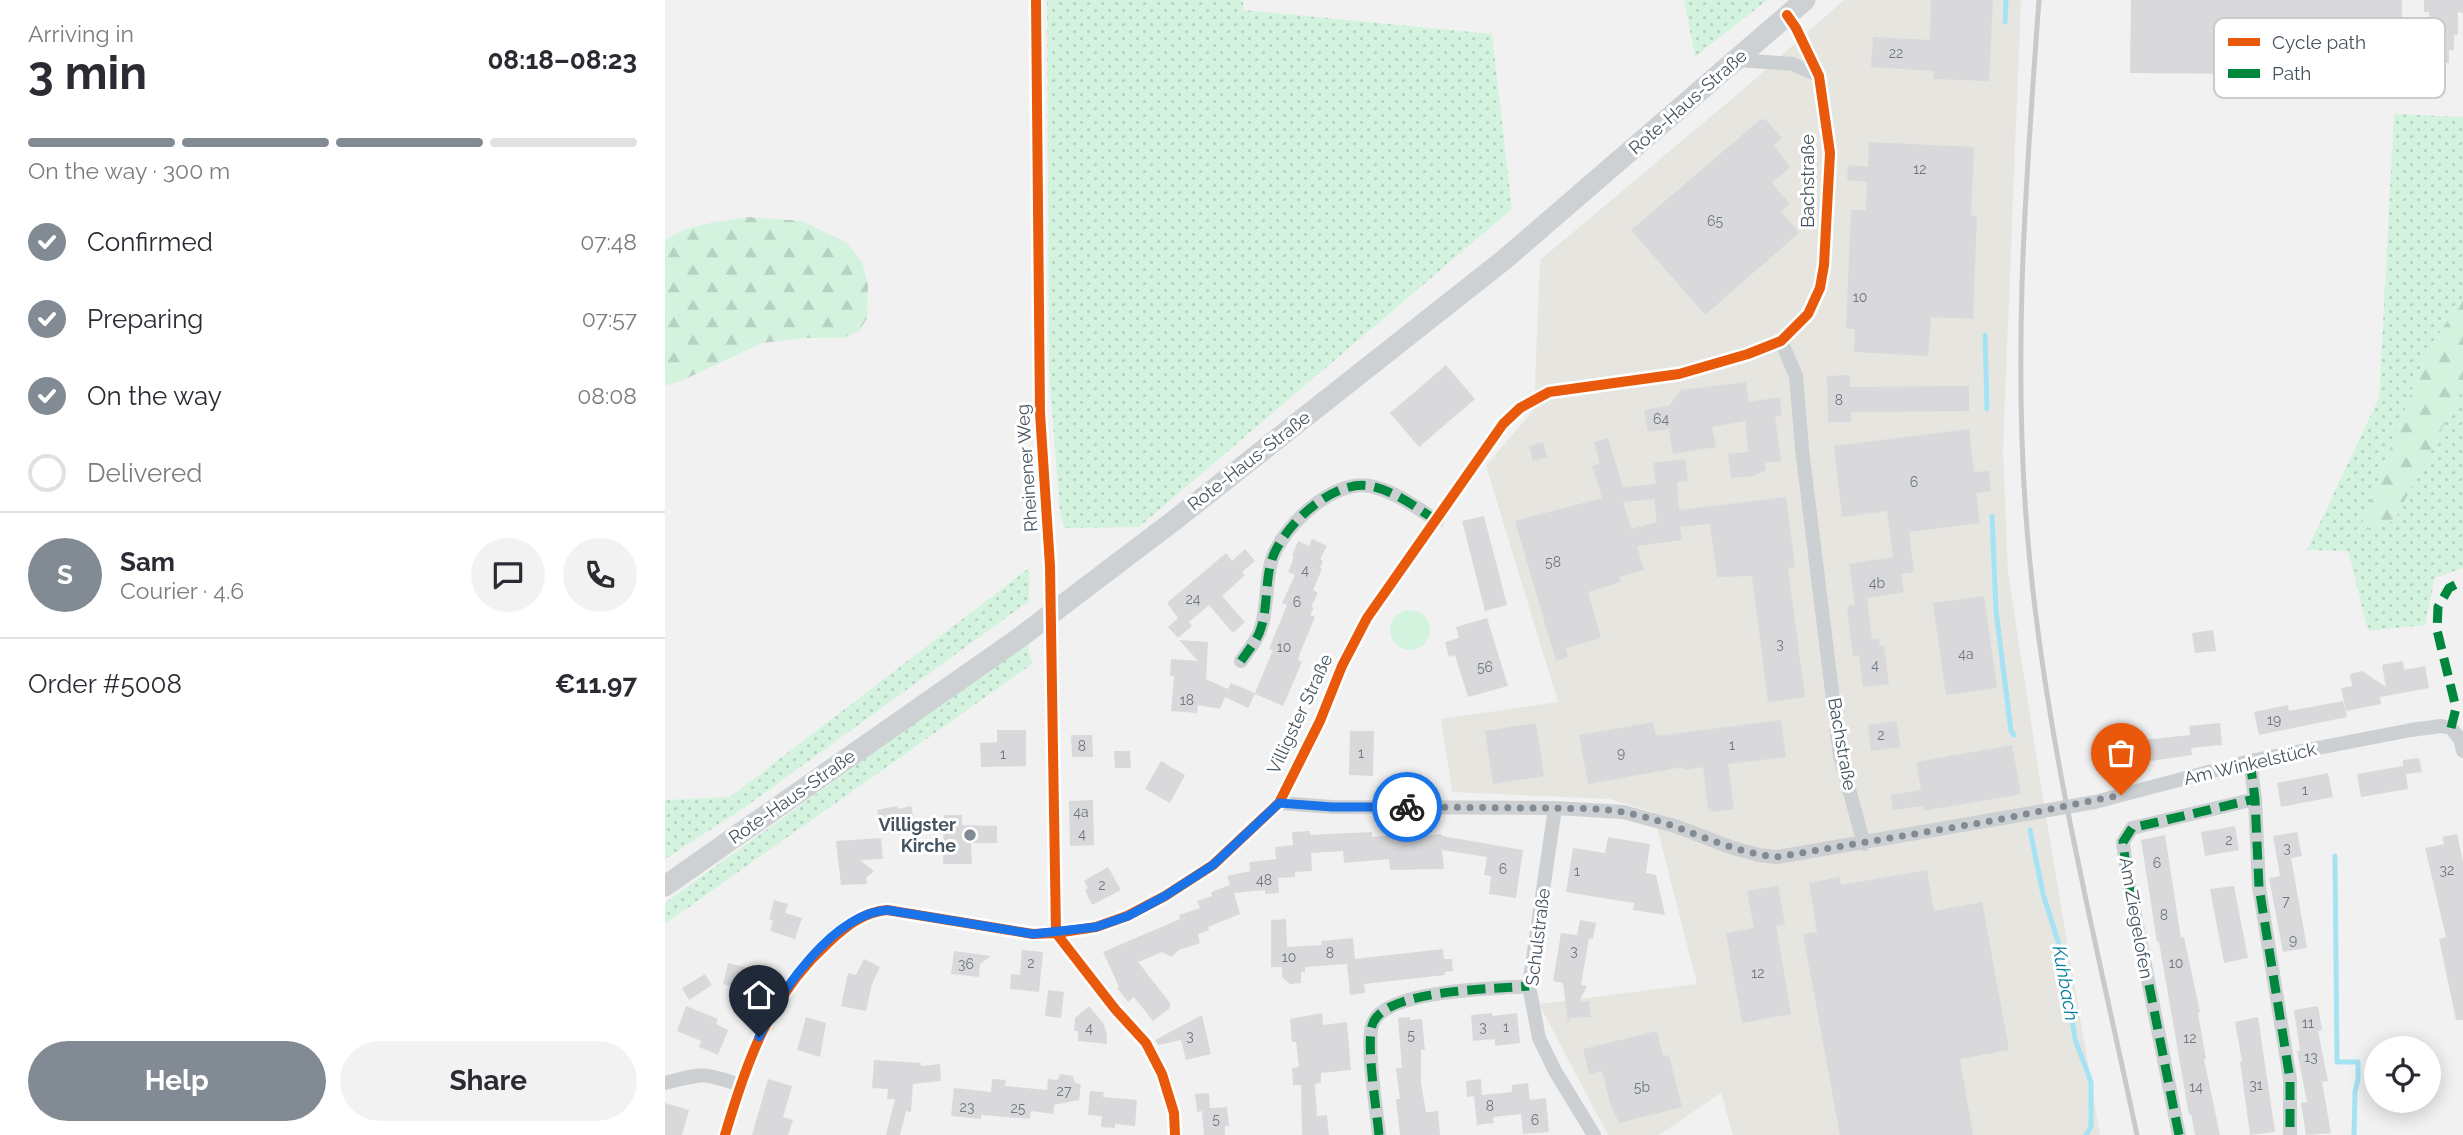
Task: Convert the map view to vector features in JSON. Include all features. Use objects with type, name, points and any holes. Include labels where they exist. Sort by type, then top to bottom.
[{"type":"main road","name":"Rote-Haus-Straße","points":[[665,886],[1022,636],[1175,519],[1505,258],[1805,0]]},
{"type":"street","name":"Rheinener Weg","points":[[1036,0],[1040,413],[1049,566],[1056,933]]},
{"type":"street","name":"Bachstraße","points":[[1787,15],[1819,76],[1829,153],[1824,265],[1819,288],[1808,314],[1781,341],[1796,376],[1802,449],[1840,756],[1864,844]]},
{"type":"street","points":[[1737,60],[1793,64],[1819,76]]},
{"type":"street","name":"Villigster Straße","points":[[725,1135],[751,1054],[767,1020],[786,990],[811,959],[843,928],[874,911],[887,910],[1033,934],[1096,927],[1128,916],[1213,865],[1279,803],[1367,618],[1503,424],[1520,408],[1549,392],[1679,374],[1748,354],[1781,341]]},
{"type":"street","points":[[1241,661],[1261,631],[1272,560],[1285,531],[1320,501],[1347,488],[1369,486],[1398,496],[1437,521]]},
{"type":"street","name":"Am Winkelstück","points":[[1279,803],[1332,807],[1555,808],[1623,812],[1650,818],[1759,855],[1790,856],[2095,802],[2250,761],[2411,730],[2441,726],[2452,729],[2460,739],[2463,751]]},
{"type":"street","points":[[2250,761],[2255,799],[2259,887],[2290,1079],[2290,1135]]},
{"type":"street","name":"Am Ziegelofen","points":[[2179,1135],[2127,875],[2123,842],[2131,828],[2255,799]]},
{"type":"street","name":"Schulstraße","points":[[1555,808],[1529,986],[1539,1038],[1555,1071],[1594,1135]]},
{"type":"street","points":[[1056,933],[1115,1009],[1146,1043],[1166,1087],[1174,1113],[1175,1135]]},
{"type":"street","points":[[1379,1135],[1370,1040],[1373,1022],[1384,1011],[1405,1001],[1428,996],[1529,986]]},
{"type":"street","points":[[665,1083],[699,1074],[712,1075],[740,1085]]},
{"type":"shaded area","points":[[1844,0],[2021,0],[2003,449],[2008,573],[2100,1135],[1733,1135],[1721,1093],[1659,1135],[1608,1135],[1539,1004],[1697,984],[1653,812],[1610,799],[1452,792],[1441,719],[1558,702],[1486,466],[1534,409],[1540,260],[1739,93]]},
{"type":"green space","points":[[1047,0],[1243,0],[1243,10],[1492,34],[1512,209],[1139,527],[1064,528],[1060,512],[1049,373]]},
{"type":"green space","points":[[1684,0],[1767,0],[1695,57]]},
{"type":"green space","points":[[2394,114],[2463,117],[2463,296],[2424,358],[2359,531],[2394,521],[2463,388],[2463,568],[2435,578],[2425,625],[2368,631],[2348,551],[2307,550],[2379,398]]},
{"type":"green space","points":[[747,217],[802,221],[846,242],[862,262],[868,285],[867,318],[859,331],[843,338],[805,338],[762,343],[665,386],[665,241],[693,227]]},
{"type":"green space","points":[[2463,296],[2463,388],[2394,521],[2359,532],[2424,358]]},
{"type":"green space","points":[[1029,568],[1029,601],[741,810],[665,859],[665,800],[730,797]]},
{"type":"green space","points":[[1410,610],[1418,611],[1424,616],[1429,622],[1429,638],[1424,644],[1418,649],[1410,650],[1402,649],[1396,644],[1391,638],[1390,630],[1391,622],[1396,616],[1402,611]]},
{"type":"green space","points":[[1027,642],[1032,664],[665,924],[665,903]]},
{"type":"building","points":[[1931,0],[1993,0],[1989,81],[1933,79],[1934,71],[1871,67],[1873,37],[1930,40]]},
{"type":"building","points":[[2131,0],[2402,0],[2402,18],[2214,18],[2214,74],[2130,73]]},
{"type":"building","points":[[2424,0],[2463,0],[2463,13],[2458,12],[2458,35],[2454,35],[2454,50],[2449,50],[2449,63],[2445,63],[2445,18],[2429,18],[2429,12],[2424,12]]},
{"type":"building","points":[[1761,119],[1766,120],[1782,138],[1774,145],[1790,167],[1772,183],[1790,204],[1781,211],[1799,233],[1705,315],[1631,230]]},
{"type":"building","points":[[1869,142],[1974,147],[1971,215],[1977,216],[1973,319],[1931,317],[1928,356],[1854,352],[1855,329],[1846,329],[1851,210],[1866,210],[1867,182],[1847,180],[1848,165],[1868,167]]},
{"type":"building","points":[[1446,365],[1475,399],[1419,447],[1390,413]]},
{"type":"building","points":[[1850,375],[1850,387],[1969,386],[1969,411],[1851,412],[1851,422],[1828,422],[1827,376]]},
{"type":"building","points":[[1746,382],[1749,402],[1780,397],[1782,415],[1775,417],[1781,461],[1765,463],[1766,470],[1754,476],[1731,478],[1728,454],[1748,452],[1745,421],[1712,427],[1716,447],[1673,454],[1669,429],[1648,432],[1644,410],[1669,406],[1681,390]]},
{"type":"building","points":[[1969,429],[1974,472],[1989,471],[1991,491],[1976,493],[1980,523],[1909,532],[1914,572],[1901,574],[1904,592],[1867,598],[1872,640],[1879,639],[1880,646],[1884,645],[1889,684],[1863,687],[1859,655],[1853,656],[1849,625],[1847,606],[1855,605],[1849,564],[1893,557],[1887,511],[1842,517],[1834,446]]},
{"type":"building","points":[[1608,438],[1623,487],[1656,484],[1653,463],[1685,459],[1688,481],[1677,482],[1679,510],[1786,497],[1795,567],[1788,568],[1805,697],[1768,702],[1752,576],[1717,577],[1710,524],[1680,527],[1682,540],[1637,546],[1644,570],[1619,577],[1621,582],[1588,592],[1601,638],[1566,648],[1568,657],[1556,661],[1515,521],[1602,498],[1592,466],[1600,463],[1594,442]],"holes":[[[1654,499],[1657,522],[1631,529],[1623,502]]]},
{"type":"building","points":[[1543,442],[1547,457],[1533,461],[1529,446]]},
{"type":"building","points":[[1484,516],[1507,605],[1485,611],[1462,521]]},
{"type":"building","points":[[1312,539],[1327,546],[1320,559],[1323,561],[1320,568],[1322,569],[1313,590],[1318,593],[1310,615],[1315,617],[1300,653],[1298,660],[1302,662],[1283,706],[1255,694],[1248,708],[1225,697],[1220,709],[1198,705],[1197,713],[1171,711],[1174,676],[1170,676],[1171,659],[1198,661],[1179,640],[1208,642],[1206,679],[1228,689],[1231,683],[1255,693],[1273,650],[1269,649],[1287,605],[1282,603],[1295,575],[1288,572],[1294,557],[1292,556],[1298,541],[1309,546]]},
{"type":"building","points":[[1245,549],[1255,561],[1242,572],[1245,575],[1222,596],[1245,622],[1233,633],[1209,605],[1189,622],[1192,626],[1178,638],[1168,627],[1178,618],[1167,603],[1226,553],[1232,561]]},
{"type":"building","points":[[1984,596],[1997,688],[1946,695],[1933,603]]},
{"type":"building","points":[[1487,618],[1508,686],[1468,697],[1455,655],[1449,657],[1445,642],[1459,638],[1456,627]]},
{"type":"building","points":[[2213,630],[2216,651],[2195,653],[2192,633]]},
{"type":"building","points":[[2403,661],[2404,670],[2425,666],[2429,688],[2380,697],[2381,704],[2346,711],[2341,688],[2352,686],[2350,674],[2362,671],[2386,687],[2382,665]]},
{"type":"building","points":[[2343,701],[2347,717],[2259,735],[2254,712],[2288,705],[2289,711]]},
{"type":"building","points":[[1781,720],[1786,757],[1728,764],[1734,809],[1712,812],[1711,808],[1708,809],[1703,767],[1684,770],[1683,767],[1588,784],[1579,735],[1653,722],[1656,736]]},
{"type":"building","points":[[1896,721],[1901,747],[1871,751],[1868,725]]},
{"type":"building","points":[[1536,723],[1544,776],[1493,784],[1485,731]]},
{"type":"building","points":[[2220,723],[2222,745],[2191,748],[2192,755],[2144,762],[2144,766],[2126,767],[2125,762],[2102,766],[2097,734],[2122,730],[2123,742],[2190,735],[2189,726]]},
{"type":"building","points":[[997,730],[1026,730],[1026,766],[981,767],[980,743],[997,742]]},
{"type":"building","points":[[1350,731],[1374,731],[1373,776],[1349,775]]},
{"type":"building","points":[[1071,735],[1092,735],[1093,757],[1072,757]]},
{"type":"building","points":[[2012,745],[2021,794],[1924,811],[1923,806],[1893,810],[1891,795],[1921,790],[1916,762]]},
{"type":"building","points":[[1114,751],[1130,751],[1131,768],[1115,768]]},
{"type":"building","points":[[2419,758],[2422,772],[2406,774],[2408,789],[2361,797],[2357,774],[2403,766],[2403,760]]},
{"type":"building","points":[[1161,761],[1185,775],[1170,803],[1145,789]]},
{"type":"building","points":[[2328,773],[2333,797],[2281,807],[2277,783]]},
{"type":"building","points":[[1093,800],[1094,845],[1070,846],[1069,801]]},
{"type":"building","points":[[897,806],[898,809],[911,806],[916,827],[883,835],[877,810]]},
{"type":"building","name":"Villigster Kirche","points":[[944,815],[962,815],[962,825],[997,826],[997,843],[971,843],[972,864],[943,864]]},
{"type":"building","points":[[2235,826],[2239,850],[2205,856],[2201,832]]},
{"type":"building","points":[[1310,831],[1310,835],[1372,832],[1372,837],[1423,832],[1423,836],[1441,834],[1523,850],[1516,898],[1489,894],[1491,876],[1484,875],[1487,857],[1442,850],[1444,869],[1390,870],[1389,859],[1344,863],[1343,851],[1311,853],[1312,871],[1295,872],[1295,877],[1278,878],[1279,893],[1265,894],[1265,890],[1234,893],[1240,914],[1198,934],[1200,943],[1179,950],[1171,957],[1162,952],[1138,962],[1170,1003],[1170,1008],[1153,1021],[1134,997],[1128,1002],[1117,988],[1119,987],[1103,952],[1180,919],[1179,915],[1200,908],[1197,901],[1230,885],[1227,876],[1250,871],[1249,862],[1276,859],[1275,847],[1293,845],[1292,832]]},
{"type":"building","points":[[2297,832],[2302,856],[2291,858],[2307,948],[2283,952],[2269,878],[2280,876],[2273,836]]},
{"type":"building","points":[[2457,834],[2463,862],[2463,1020],[2456,1020],[2439,939],[2446,937],[2425,848],[2444,844],[2442,837]]},
{"type":"building","points":[[2165,835],[2181,938],[2184,937],[2200,1012],[2204,1059],[2220,1135],[2195,1135],[2157,942],[2141,840]]},
{"type":"building","points":[[1608,837],[1650,844],[1646,873],[1656,875],[1665,915],[1633,910],[1634,903],[1566,892],[1573,848],[1605,853]]},
{"type":"building","points":[[881,838],[883,859],[860,860],[874,871],[866,878],[867,884],[841,885],[836,841]]},
{"type":"building","points":[[1108,867],[1121,890],[1092,905],[1084,881]]},
{"type":"building","points":[[1927,870],[1934,911],[1982,902],[2009,1050],[1960,1059],[1973,1135],[1840,1135],[1803,934],[1817,932],[1809,883],[1840,877],[1841,885]]},
{"type":"building","points":[[1778,886],[1785,924],[1776,926],[1791,1014],[1742,1023],[1726,933],[1754,928],[1747,891]]},
{"type":"building","points":[[2234,886],[2248,958],[2224,963],[2210,889]]},
{"type":"building","points":[[774,900],[788,904],[785,913],[802,918],[795,939],[770,931],[773,921],[769,919]]},
{"type":"building","points":[[1286,919],[1287,947],[1322,945],[1321,941],[1353,938],[1355,959],[1443,949],[1444,959],[1452,959],[1453,971],[1445,972],[1445,975],[1364,984],[1365,993],[1350,995],[1347,964],[1305,967],[1305,972],[1301,972],[1301,983],[1290,984],[1282,977],[1282,967],[1271,967],[1271,920]]},
{"type":"building","points":[[1580,920],[1596,923],[1593,939],[1589,938],[1581,985],[1587,986],[1579,1002],[1589,1001],[1591,1017],[1570,1018],[1568,1024],[1563,983],[1553,981],[1561,933],[1577,935]]},
{"type":"building","points":[[1022,950],[1043,952],[1039,992],[1010,989],[1011,974],[1020,975]]},
{"type":"building","points":[[954,951],[991,956],[980,964],[979,977],[951,974]]},
{"type":"building","points":[[864,959],[880,967],[872,984],[866,1011],[841,1006],[848,973],[856,975]]},
{"type":"building","points":[[728,963],[761,971],[756,993],[723,984]]},
{"type":"building","points":[[705,974],[712,985],[689,1000],[682,988]]},
{"type":"building","points":[[1048,990],[1064,992],[1061,1018],[1045,1016]]},
{"type":"building","points":[[686,1006],[718,1019],[716,1024],[728,1030],[718,1055],[699,1047],[701,1041],[677,1031]]},
{"type":"building","points":[[1089,1006],[1104,1024],[1107,1044],[1078,1041],[1078,1031],[1074,1031],[1075,1018]]},
{"type":"building","points":[[2318,1006],[2322,1030],[2318,1031],[2328,1081],[2322,1082],[2331,1133],[2306,1135],[2301,1103],[2307,1102],[2297,1051],[2300,1051],[2294,1010]]},
{"type":"building","points":[[1322,1013],[1323,1025],[1347,1022],[1351,1070],[1321,1073],[1321,1083],[1315,1084],[1317,1116],[1327,1115],[1329,1135],[1302,1135],[1301,1085],[1293,1085],[1292,1068],[1299,1067],[1296,1042],[1292,1042],[1290,1019]]},
{"type":"building","points":[[1492,1013],[1493,1016],[1517,1013],[1520,1043],[1495,1046],[1495,1039],[1473,1041],[1471,1015]]},
{"type":"building","points":[[1202,1015],[1211,1054],[1186,1060],[1181,1040],[1158,1045],[1155,1040]]},
{"type":"building","points":[[806,1017],[826,1023],[820,1057],[797,1050]]},
{"type":"building","points":[[1410,1017],[1410,1020],[1422,1019],[1425,1050],[1421,1050],[1421,1083],[1426,1112],[1438,1111],[1440,1135],[1400,1135],[1396,1099],[1400,1099],[1396,1068],[1402,1068],[1398,1018]]},
{"type":"building","points":[[2258,1017],[2275,1132],[2250,1135],[2235,1022]]},
{"type":"building","points":[[1657,1031],[1663,1056],[1669,1055],[1682,1107],[1619,1123],[1610,1103],[1602,1071],[1589,1074],[1583,1049]]},
{"type":"building","points":[[874,1060],[921,1063],[921,1066],[940,1064],[941,1081],[913,1084],[911,1112],[906,1111],[900,1135],[886,1135],[895,1099],[887,1099],[888,1089],[872,1088]]},
{"type":"building","points":[[1060,1074],[1073,1076],[1075,1083],[1081,1084],[1079,1100],[1054,1105],[1054,1114],[1031,1111],[1030,1119],[981,1115],[981,1119],[951,1116],[954,1088],[991,1092],[992,1079],[1006,1080],[1005,1086],[1047,1090],[1048,1079],[1058,1080]]},
{"type":"building","points":[[768,1079],[792,1086],[783,1117],[793,1120],[788,1135],[752,1135]]},
{"type":"building","points":[[1481,1079],[1482,1095],[1512,1092],[1512,1085],[1528,1083],[1530,1100],[1546,1098],[1549,1132],[1523,1134],[1521,1114],[1493,1117],[1494,1123],[1477,1125],[1474,1096],[1467,1097],[1466,1081]]},
{"type":"building","points":[[1090,1091],[1104,1092],[1103,1097],[1137,1100],[1135,1126],[1115,1124],[1115,1128],[1101,1127],[1102,1116],[1088,1115]]},
{"type":"building","points":[[1209,1093],[1210,1108],[1227,1107],[1229,1126],[1225,1126],[1225,1135],[1204,1135],[1202,1111],[1197,1112],[1195,1094]]},
{"type":"building","points":[[665,1103],[689,1110],[682,1135],[665,1135]]},
{"type":"waterway","name":"Kuhbach","points":[[2005,22],[2006,0]]},
{"type":"waterway","name":"Kuhbach","points":[[1985,335],[1987,409]]},
{"type":"waterway","name":"Kuhbach","points":[[1992,516],[1996,611],[2011,731],[2014,735]]},
{"type":"waterway","name":"Kuhbach","points":[[2030,830],[2043,894],[2062,954],[2075,1039],[2091,1082],[2091,1127],[2086,1135]]},
{"type":"waterway","points":[[2335,856],[2337,1062],[2358,1062],[2354,1135]]},
{"type":"railway","points":[[2039,0],[2022,282],[2021,422],[2030,563],[2038,635],[2062,779],[2137,1135]]},
{"type":"marked path","points":[[1241,661],[1261,628],[1270,567],[1278,546],[1298,520],[1326,497],[1356,486],[1370,486],[1397,496],[1437,521]]},
{"type":"marked path","points":[[2451,728],[2456,708],[2437,630],[2438,607],[2449,588],[2463,581]]},
{"type":"marked path","points":[[2250,761],[2255,799],[2259,887],[2290,1079],[2290,1135]]},
{"type":"marked path","points":[[2179,1135],[2127,875],[2123,842],[2132,828],[2255,799]]},
{"type":"marked path","points":[[1379,1135],[1370,1045],[1373,1023],[1382,1012],[1398,1003],[1420,997],[1529,986]]},
{"type":"cycle path","points":[[1036,0],[1040,413],[1050,566],[1056,933]]},
{"type":"cycle path","points":[[725,1135],[742,1081],[775,1008],[790,985],[828,943],[862,917],[887,910],[1033,934],[1056,933],[1096,927],[1127,916],[1165,896],[1213,865],[1279,803],[1367,618],[1503,424],[1520,408],[1549,392],[1679,374],[1748,354],[1781,341],[1808,314],[1820,288],[1824,265],[1830,153],[1819,76],[1787,15]]},
{"type":"cycle path","points":[[1056,933],[1115,1009],[1146,1043],[1162,1074],[1174,1113],[1175,1135]]},
{"type":"way so far","points":[[1407,807],[1555,808],[1623,812],[1675,826],[1733,848],[1777,857],[1986,822],[2121,795]]},
{"type":"place","name":"Villigster Kirche","points":[[970,835]]},
{"type":"route","points":[[759,1037],[786,990],[811,959],[843,928],[874,911],[887,910],[1033,934],[1096,927],[1128,916],[1213,865],[1279,803],[1297,802],[1332,807],[1407,807]]}]
